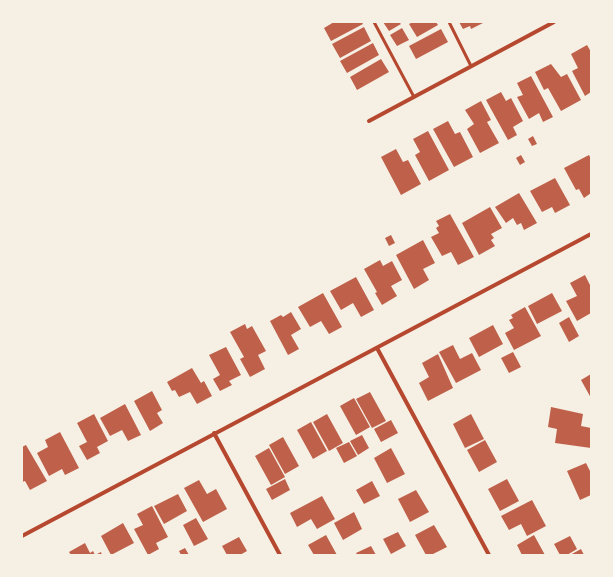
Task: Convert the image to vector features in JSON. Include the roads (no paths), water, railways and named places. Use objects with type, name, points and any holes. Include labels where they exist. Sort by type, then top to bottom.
[{"type":"street","points":[[369,121],[554,22]]},
{"type":"street","points":[[22,536],[591,234]]},
{"type":"street","points":[[377,348],[488,555]]},
{"type":"street","points":[[214,433],[280,555]]},
{"type":"lane","points":[[374,22],[414,96]]},
{"type":"lane","points":[[449,22],[471,66]]}]
